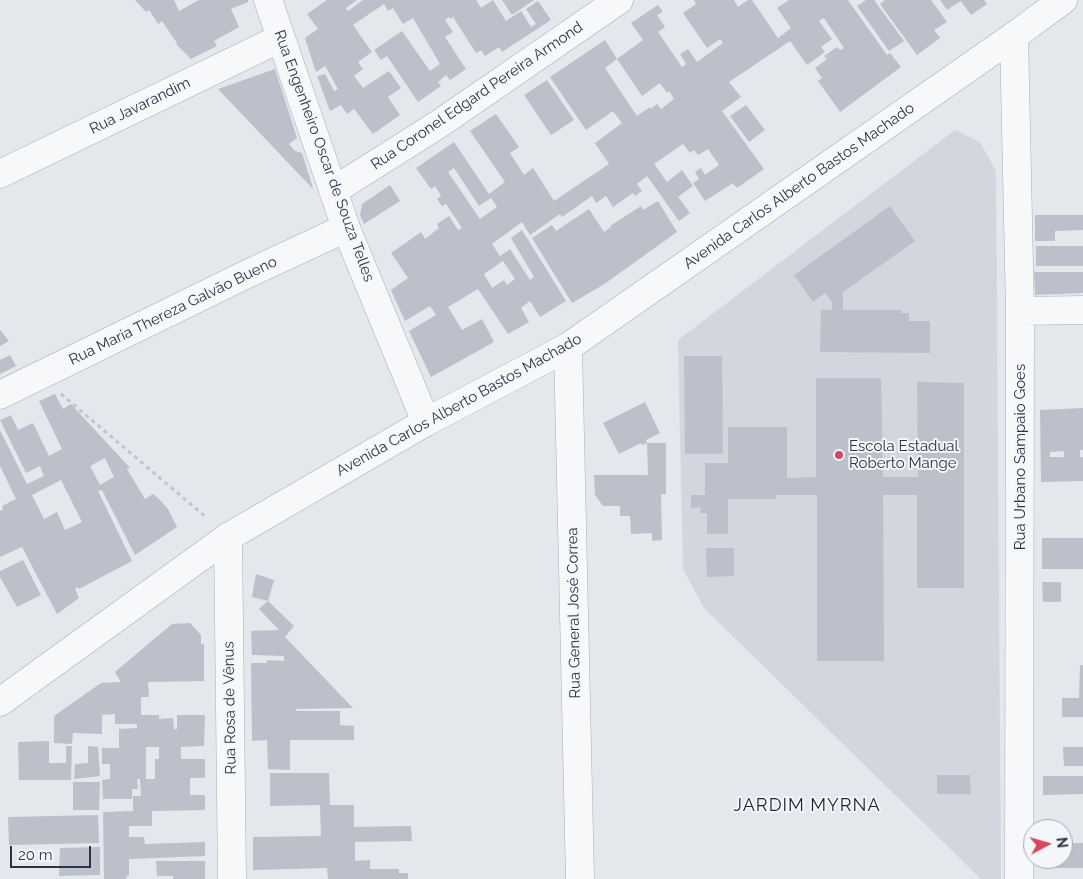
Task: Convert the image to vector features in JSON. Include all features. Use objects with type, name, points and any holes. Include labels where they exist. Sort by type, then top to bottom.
[{"type":"street","name":"Rua Engenheiro Oscar de Souza Telles","points":[[268,0],[346,228],[426,422]]},
{"type":"street","name":"Rua Coronel Edgard Pereira Armond","points":[[334,191],[439,124],[619,0]]},
{"type":"street","name":"Avenida Carlos Alberto Bastos Machado","points":[[0,702],[228,537],[426,422],[568,347],[1063,0]]},
{"type":"street","name":"Rua Urbano Sampaio Goes","points":[[1014,36],[1020,311],[1019,879]]},
{"type":"street","name":"Rua Javarandim","points":[[0,174],[281,38]]},
{"type":"street","name":"Rua Maria Thereza Galvão Bueno","points":[[0,395],[245,275],[346,228]]},
{"type":"street","points":[[1020,311],[1083,310]]},
{"type":"street","name":"Rua General José Correa","points":[[568,347],[580,879]]},
{"type":"street","name":"Rua Rosa de Vênus","points":[[228,537],[232,879]]},
{"type":"path","points":[[40,376],[228,537]]},
{"type":"shaded area","name":"Escola Estadual Roberto Mange","points":[[955,130],[980,142],[996,171],[1001,879],[981,879],[704,608],[683,569],[678,340]]},
{"type":"building","points":[[135,0],[174,0],[179,11],[199,0],[248,0],[248,2],[231,9],[239,27],[214,41],[217,46],[191,59],[176,44],[162,21],[158,24],[149,10],[146,12]]},
{"type":"building","points":[[327,0],[357,0],[346,8],[348,11],[363,0],[476,0],[481,8],[493,0],[506,21],[521,11],[531,27],[536,24],[526,9],[538,1],[551,20],[502,52],[499,47],[485,56],[481,50],[476,53],[453,17],[450,19],[449,17],[445,20],[453,32],[445,37],[466,69],[450,80],[446,75],[438,82],[441,86],[418,102],[387,56],[381,60],[374,50],[402,31],[430,71],[440,64],[413,18],[403,24],[393,8],[388,11],[384,4],[353,25],[372,52],[358,62],[363,69],[354,76],[363,88],[389,71],[401,88],[388,97],[400,115],[373,134],[354,109],[347,114],[341,105],[330,111],[317,76],[325,74],[334,91],[338,89],[325,66],[316,72],[305,38],[318,29],[307,14]]},
{"type":"building","points":[[502,0],[534,0],[512,15]]},
{"type":"building","points":[[694,0],[734,0],[738,7],[748,0],[752,0],[778,38],[791,28],[777,8],[789,0],[848,0],[887,55],[890,53],[901,67],[840,112],[818,81],[822,78],[815,68],[827,59],[824,56],[837,47],[840,50],[844,48],[824,18],[819,21],[832,39],[821,47],[825,52],[807,65],[790,41],[729,82],[741,97],[722,111],[764,169],[737,188],[733,183],[705,201],[693,183],[699,179],[695,172],[701,168],[705,175],[719,165],[708,149],[698,155],[694,150],[690,153],[683,144],[654,164],[667,182],[682,170],[693,186],[678,197],[690,213],[679,221],[647,176],[637,184],[642,191],[635,196],[633,193],[613,207],[606,196],[596,203],[592,196],[562,217],[560,214],[530,235],[522,222],[492,244],[500,256],[510,249],[530,280],[534,277],[511,238],[522,230],[566,301],[540,317],[530,301],[521,308],[529,322],[508,334],[478,289],[448,307],[462,330],[482,319],[494,342],[431,377],[409,331],[436,315],[430,306],[405,321],[391,290],[408,278],[391,253],[421,232],[425,239],[439,228],[437,224],[449,216],[458,230],[462,228],[446,204],[442,206],[437,199],[441,196],[435,186],[431,189],[416,168],[454,142],[489,194],[505,182],[470,131],[496,114],[519,147],[510,153],[524,175],[533,168],[554,201],[609,164],[595,143],[622,123],[613,111],[586,130],[550,77],[605,40],[617,59],[643,40],[631,23],[658,5],[663,12],[657,15],[665,27],[658,32],[682,67],[686,64],[680,54],[688,49],[697,62],[723,43],[720,39],[707,48],[683,13],[696,4]],"holes":[[[617,59],[642,96],[660,83],[667,93],[669,91],[674,99],[661,109],[657,104],[637,116],[605,68]],[[454,168],[479,206],[491,198],[497,207],[480,219],[448,172]],[[503,261],[515,279],[507,285],[504,280],[492,288],[484,274]]]},
{"type":"building","points":[[866,0],[874,0],[904,41],[889,51],[857,6]]},
{"type":"building","points":[[885,0],[931,0],[947,22],[934,30],[940,38],[917,55],[880,4]]},
{"type":"building","points":[[940,0],[984,0],[987,4],[971,15],[961,1],[947,10]]},
{"type":"building","points":[[275,69],[297,138],[289,144],[295,151],[302,153],[313,188],[218,89]]},
{"type":"building","points":[[547,80],[574,120],[551,135],[524,95]]},
{"type":"building","points":[[746,105],[765,130],[749,142],[730,116]]},
{"type":"building","points":[[390,185],[400,201],[364,224],[360,215],[362,204]]},
{"type":"building","points":[[658,201],[677,232],[603,285],[572,303],[532,238],[552,225],[556,231],[589,209],[604,232],[641,206],[643,210]]},
{"type":"building","points":[[890,206],[915,241],[843,292],[843,310],[902,310],[901,313],[909,313],[909,321],[930,321],[930,353],[820,352],[821,310],[832,310],[832,302],[825,293],[813,302],[794,275]]},
{"type":"building","points":[[1035,215],[1083,215],[1083,230],[1055,231],[1055,241],[1035,241]]},
{"type":"building","points":[[1036,246],[1083,246],[1083,266],[1036,266]]},
{"type":"building","points":[[1034,272],[1083,272],[1083,293],[1035,295]]},
{"type":"building","points":[[0,330],[9,341],[0,346]]},
{"type":"building","points":[[10,355],[16,366],[0,374],[0,360]]},
{"type":"building","points":[[684,356],[722,356],[723,454],[685,454]]},
{"type":"building","points":[[816,378],[881,378],[883,477],[918,477],[917,382],[964,383],[964,588],[917,588],[917,495],[883,495],[884,661],[817,661],[817,495],[776,495],[776,499],[728,499],[728,534],[707,534],[707,513],[700,513],[701,507],[691,508],[691,495],[705,495],[705,463],[728,463],[728,427],[787,427],[787,478],[816,477]]},
{"type":"building","points":[[55,394],[63,409],[71,404],[130,468],[127,469],[145,499],[153,494],[158,498],[168,509],[177,527],[135,555],[102,490],[98,491],[132,561],[79,589],[78,587],[75,589],[79,598],[57,614],[22,547],[0,557],[0,511],[3,509],[2,506],[16,499],[0,466],[0,430],[27,484],[44,476],[40,466],[26,473],[0,420],[11,415],[18,430],[33,423],[49,456],[62,449],[39,401]],"holes":[[[105,458],[114,477],[100,485],[90,466]],[[61,480],[82,522],[65,530],[57,512],[44,519],[32,495]]]},
{"type":"building","points":[[645,402],[660,433],[646,440],[647,443],[642,445],[641,443],[619,454],[603,423]]},
{"type":"building","points":[[1083,408],[1083,450],[1080,450],[1080,457],[1083,457],[1083,481],[1041,482],[1040,410]],"holes":[[[1064,451],[1064,457],[1050,457],[1050,452]]]},
{"type":"building","points":[[647,443],[666,443],[666,494],[661,494],[662,540],[652,541],[652,533],[631,534],[630,516],[620,516],[620,506],[603,506],[595,495],[594,475],[648,475]]},
{"type":"building","points":[[1042,538],[1083,538],[1083,569],[1042,569]]},
{"type":"building","points":[[706,548],[734,548],[734,576],[707,577]]},
{"type":"building","points":[[23,560],[41,595],[17,607],[0,577],[0,571]]},
{"type":"building","points":[[256,574],[274,580],[268,601],[252,597]]},
{"type":"building","points":[[1042,582],[1061,582],[1061,602],[1043,602]]},
{"type":"building","points":[[268,601],[294,626],[285,637],[353,708],[296,709],[296,711],[340,711],[340,725],[354,726],[354,740],[290,740],[290,770],[268,769],[267,740],[252,741],[251,663],[267,663],[267,660],[284,661],[284,656],[252,655],[251,631],[279,630],[259,609]]},
{"type":"building","points":[[190,623],[201,635],[201,644],[204,644],[204,681],[148,682],[149,697],[141,697],[141,715],[159,715],[159,719],[173,718],[174,729],[177,729],[177,715],[205,715],[204,746],[181,747],[181,759],[205,759],[205,778],[190,778],[190,795],[205,795],[205,810],[152,811],[152,826],[129,826],[129,837],[144,837],[145,844],[205,842],[205,856],[129,859],[129,876],[126,879],[104,879],[103,812],[133,811],[133,796],[141,796],[140,779],[137,779],[138,789],[132,789],[132,799],[103,799],[102,780],[110,779],[110,764],[102,764],[102,748],[119,748],[119,729],[137,728],[137,724],[115,724],[115,714],[102,715],[102,734],[73,733],[72,744],[54,743],[54,716],[101,683],[121,682],[115,672],[172,624]],"holes":[[[146,747],[159,747],[159,759],[155,759],[155,779],[146,779]]]},
{"type":"building","points":[[1080,665],[1083,665],[1083,717],[1062,717],[1062,698],[1079,698]]},
{"type":"building","points":[[49,741],[49,763],[66,763],[66,746],[72,746],[71,780],[19,780],[18,742]]},
{"type":"building","points":[[88,746],[98,747],[100,776],[74,779],[75,764],[88,763]]},
{"type":"building","points":[[1063,747],[1083,747],[1083,766],[1064,766]]},
{"type":"building","points":[[270,773],[329,773],[330,805],[354,805],[354,827],[411,826],[412,841],[355,842],[355,861],[370,860],[370,869],[399,869],[399,873],[408,873],[408,879],[328,879],[327,868],[253,870],[253,837],[321,836],[320,805],[270,806]]},
{"type":"building","points":[[937,775],[970,775],[971,794],[937,794]]},
{"type":"building","points":[[1043,776],[1083,776],[1083,794],[1043,795]]},
{"type":"building","points":[[73,782],[100,782],[99,810],[73,810]]},
{"type":"building","points":[[98,815],[99,843],[9,845],[8,817]]},
{"type":"building","points":[[1073,843],[1083,843],[1083,868],[1073,868]]},
{"type":"building","points":[[100,847],[100,875],[59,876],[60,848]]},
{"type":"building","points":[[156,861],[205,861],[205,879],[173,879],[173,876],[157,876]]},
{"type":"place","name":"Escola Estadual Roberto Mange","points":[[839,455]]},
{"type":"district","name":"JARDIM MYRNA","points":[[807,806]]}]
